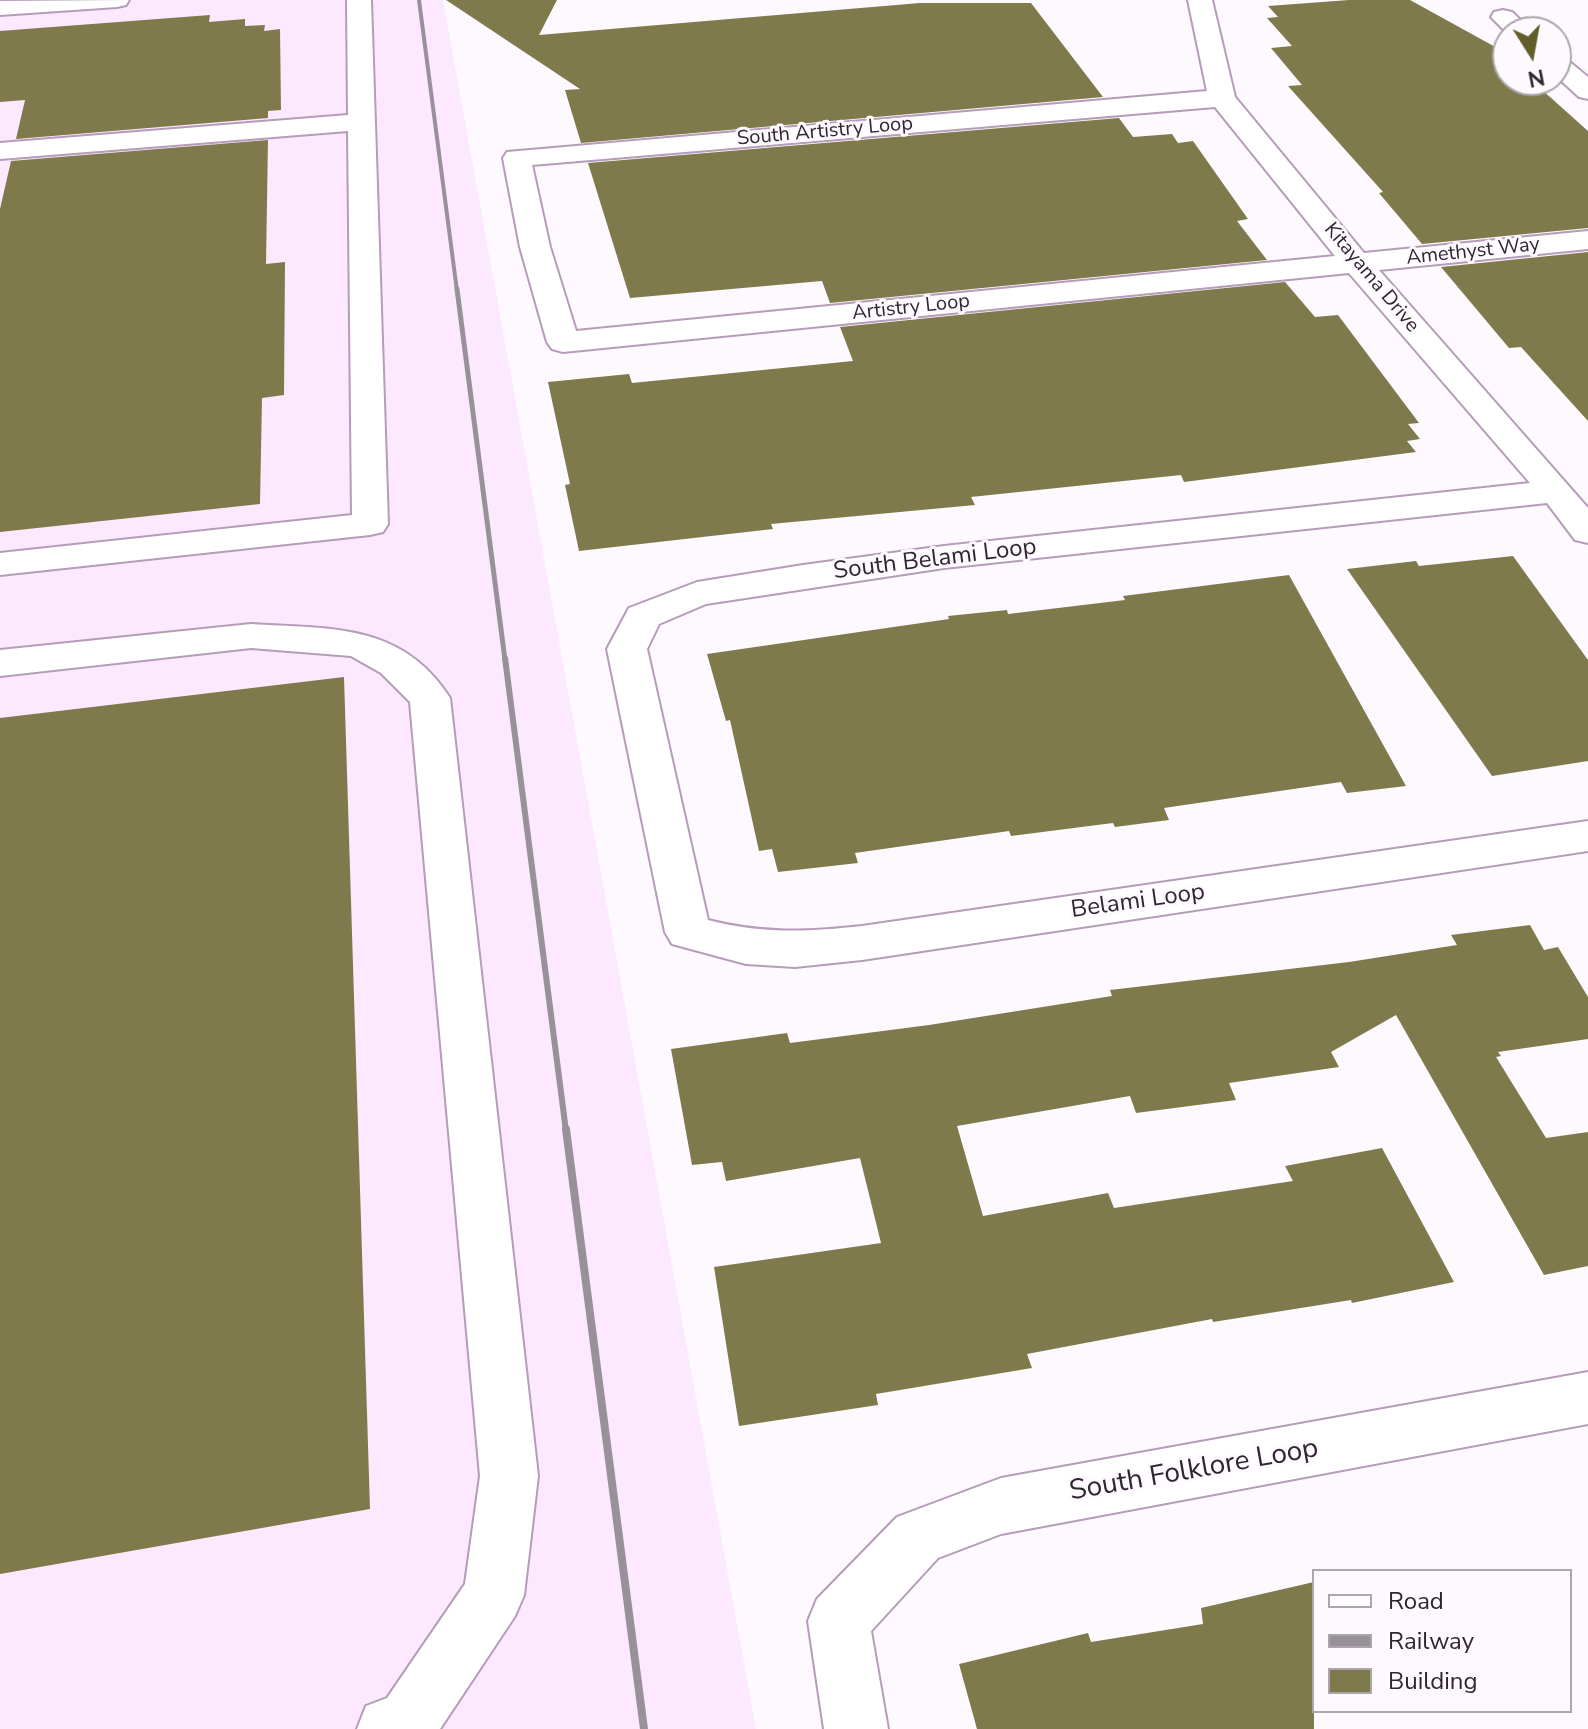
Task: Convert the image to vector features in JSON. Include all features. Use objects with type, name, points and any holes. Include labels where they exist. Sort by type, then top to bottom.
[{"type":"street","points":[[0,8],[117,0]]},
{"type":"street","points":[[0,564],[370,524],[359,0]]},
{"type":"street","name":"Kitayama Drive","points":[[1200,0],[1222,98],[1358,265],[1556,491],[1588,532]]},
{"type":"street","points":[[1572,77],[1588,91]]},
{"type":"street","name":"South Artistry Loop","points":[[535,247],[517,158],[1222,98]]},
{"type":"street","points":[[0,151],[362,122]]},
{"type":"street","name":"Amethyst Way","points":[[1358,265],[1588,240]]},
{"type":"street","name":"Artistry Loop","points":[[535,247],[563,342],[1358,265]]},
{"type":"street","name":"South Belami Loop","points":[[688,932],[627,649],[643,616],[697,594],[803,576],[960,555],[1556,491]]},
{"type":"street","points":[[0,663],[251,636],[360,644],[395,664],[430,698],[509,1476],[494,1595],[409,1720],[389,1729]]},
{"type":"street","name":"Belami Loop","points":[[688,932],[746,947],[795,950],[862,943],[1588,836]]},
{"type":"street","name":"South Folklore Loop","points":[[856,1729],[839,1621],[918,1537],[1001,1506],[1588,1398]]},
{"type":"shaded area","points":[[0,0],[443,0],[756,1729],[0,1729]]},
{"type":"building","points":[[446,0],[557,0],[539,35],[920,3],[1031,3],[1103,97],[581,143],[565,90],[580,89]]},
{"type":"building","points":[[1349,0],[1410,0],[1492,45],[1492,96],[1549,96],[1588,131],[1588,228],[1422,244],[1379,193],[1383,192],[1288,86],[1302,85],[1271,48],[1292,46],[1267,18],[1278,17],[1268,6]]},
{"type":"building","points":[[210,15],[209,22],[245,19],[245,26],[265,25],[264,31],[280,29],[281,110],[268,111],[268,118],[16,139],[25,100],[0,102],[0,31]]},
{"type":"building","points":[[1119,118],[1133,137],[1172,134],[1178,143],[1193,141],[1248,219],[1237,221],[1267,260],[830,303],[822,281],[630,298],[588,163]]},
{"type":"building","points":[[268,140],[266,264],[285,262],[284,395],[262,398],[260,504],[0,532],[0,209],[11,161]]},
{"type":"building","points":[[1588,252],[1588,421],[1521,347],[1509,348],[1441,267]]},
{"type":"building","points":[[1285,282],[1315,317],[1338,315],[1419,423],[1408,424],[1420,439],[1407,441],[1416,452],[1184,482],[1181,475],[971,497],[975,505],[771,524],[773,529],[579,551],[565,485],[570,484],[548,382],[629,374],[632,383],[853,361],[840,327]]},
{"type":"building","points":[[1513,556],[1588,660],[1588,761],[1492,776],[1347,569],[1416,561],[1419,566]]},
{"type":"building","points":[[1289,575],[1406,786],[1347,793],[1341,782],[1164,808],[1169,820],[1115,827],[1113,823],[1011,836],[1009,831],[855,853],[858,863],[778,872],[772,849],[759,851],[730,720],[726,721],[707,654],[949,619],[948,616],[1007,610],[1008,614],[1125,600],[1123,596]]},
{"type":"building","points":[[344,677],[370,1509],[0,1574],[0,718]]},
{"type":"building","points":[[1530,925],[1544,950],[1558,947],[1588,997],[1588,1039],[1498,1052],[1501,1056],[1496,1057],[1546,1138],[1588,1132],[1588,1266],[1544,1275],[1396,1015],[1331,1052],[1339,1067],[1229,1083],[1236,1100],[1136,1113],[1130,1096],[957,1126],[983,1216],[1108,1193],[1114,1208],[1293,1181],[1285,1166],[1382,1148],[1454,1282],[1352,1303],[1351,1300],[1213,1322],[1212,1319],[1027,1354],[1032,1368],[876,1394],[878,1405],[739,1426],[714,1267],[881,1243],[860,1158],[726,1181],[722,1162],[692,1165],[671,1049],[787,1033],[790,1043],[929,1025],[1112,996],[1110,990],[1349,962],[1457,945],[1451,935]]},
{"type":"building","points":[[1312,1582],[1314,1729],[977,1729],[959,1664],[1088,1633],[1091,1642],[1203,1624],[1201,1608]]},
{"type":"railway","points":[[419,0],[457,291]]},
{"type":"railway","points":[[457,289],[505,660]]},
{"type":"railway","points":[[505,658],[566,1131]]},
{"type":"railway","points":[[566,1129],[644,1729]]}]
